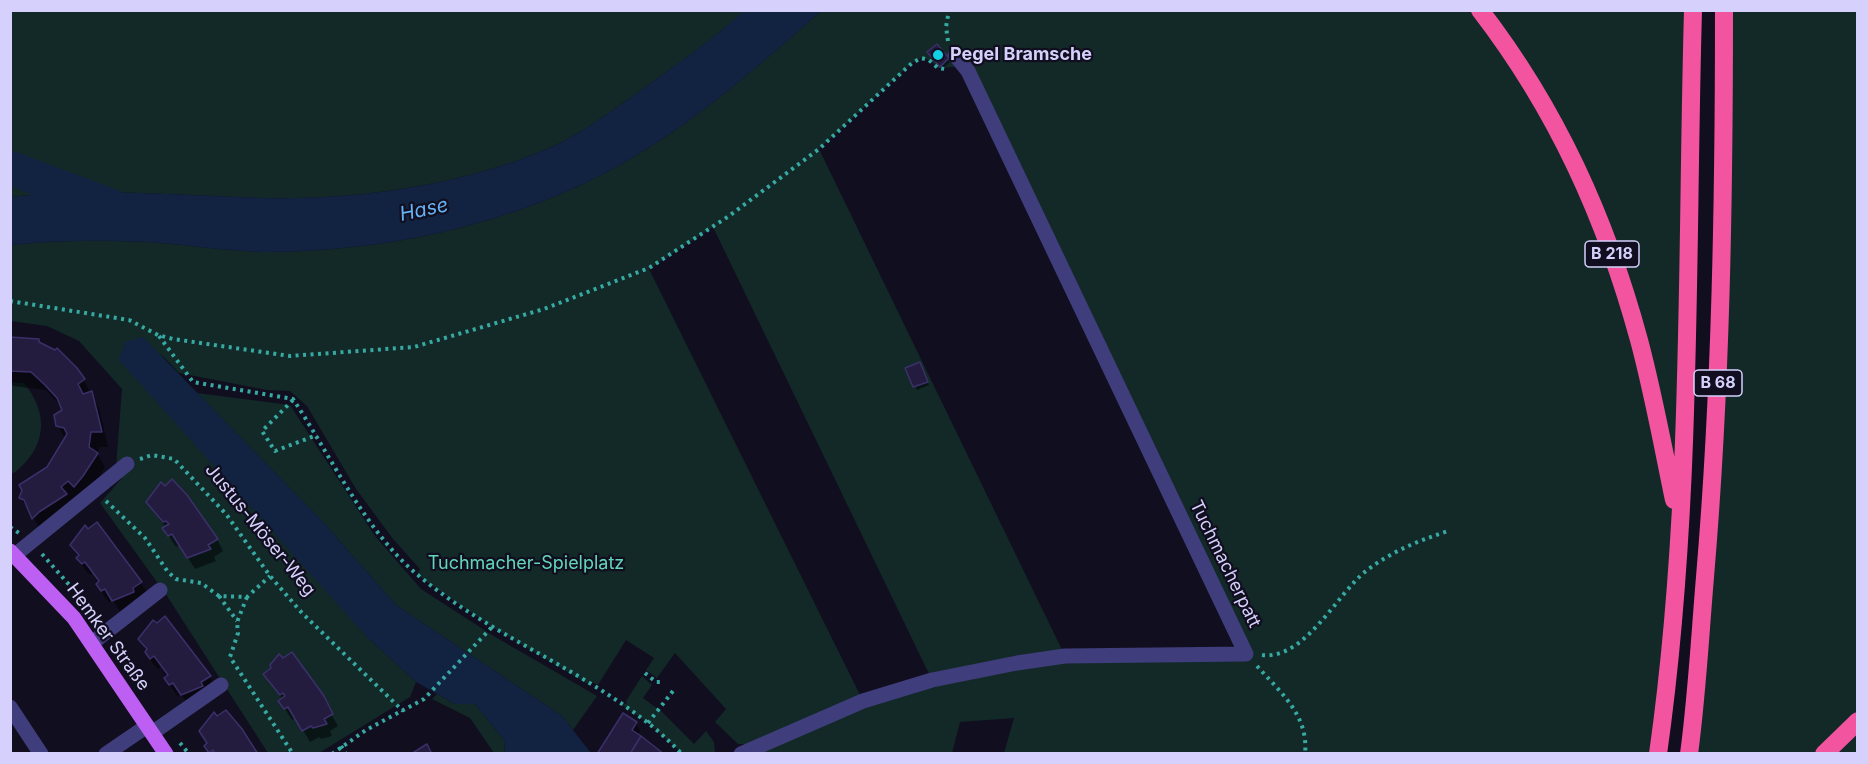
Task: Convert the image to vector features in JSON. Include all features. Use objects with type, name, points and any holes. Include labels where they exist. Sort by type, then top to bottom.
[{"type":"highway","name":"B 218","points":[[1480,10],[1519,63],[1555,122],[1603,230],[1640,341],[1679,523]]},
{"type":"highway","name":"B 68","points":[[1658,753],[1679,523],[1689,312],[1693,10]]},
{"type":"highway","name":"B 68","points":[[1689,753],[1708,539],[1717,403],[1722,243],[1724,10]]},
{"type":"highway","points":[[1824,753],[1857,721]]},
{"type":"main road","name":"Hemker Straße","points":[[13,553],[50,590],[92,643],[166,753]]},
{"type":"street","name":"Tuchmacherpatt","points":[[741,753],[863,701],[932,680],[1017,663],[1065,656],[1246,654],[968,71],[954,61]]},
{"type":"street","points":[[13,553],[127,464]]},
{"type":"street","points":[[92,643],[160,590]]},
{"type":"street","points":[[106,753],[221,685]]},
{"type":"street","points":[[10,707],[41,753]]},
{"type":"path","points":[[10,301],[129,320],[158,335],[278,355],[302,356],[414,347],[544,309],[649,268],[729,216],[819,149],[912,63],[921,58],[929,60],[938,68],[954,61]]},
{"type":"path","points":[[158,335],[193,382],[293,399],[381,534],[417,575],[492,627],[612,696],[682,753]]},
{"type":"path","points":[[293,399],[262,431],[275,451],[317,435]]},
{"type":"path","name":"Justus-Möser-Weg","points":[[127,464],[152,455],[174,459],[226,514],[270,576],[302,613],[403,711]]},
{"type":"path","points":[[94,490],[145,538],[168,572],[176,579],[207,585],[219,596],[237,622]]},
{"type":"path","points":[[1246,654],[1273,657],[1295,646],[1323,620],[1344,593],[1365,572],[1406,544],[1448,531]]},
{"type":"path","points":[[270,576],[247,597],[237,622],[238,633],[230,657],[232,664],[272,718],[293,753]]},
{"type":"path","points":[[219,596],[247,597]]},
{"type":"path","points":[[332,753],[429,694],[492,627]]},
{"type":"path","points":[[1246,654],[1298,711],[1306,743],[1305,753]]},
{"type":"path","points":[[645,673],[656,682],[661,682]]},
{"type":"path","points":[[648,723],[673,691]]},
{"type":"path","points":[[341,746],[346,753]]},
{"type":"green space","points":[[10,11],[745,11],[694,52],[604,116],[566,140],[540,152],[474,174],[405,188],[334,196],[264,198],[106,192],[11,197]]},
{"type":"green space","name":"Tuchmacher-Spielplatz","points":[[821,11],[1693,11],[1690,244],[1658,753],[1004,753],[1014,718],[960,722],[952,753],[741,753],[747,744],[738,744],[715,722],[726,709],[675,653],[657,678],[646,670],[654,658],[626,640],[598,685],[590,681],[588,684],[492,627],[417,575],[420,569],[393,539],[356,489],[307,406],[290,391],[267,390],[179,373],[160,353],[367,637],[416,682],[410,697],[319,753],[268,753],[167,596],[100,503],[122,478],[116,467],[122,389],[79,341],[47,326],[11,321],[11,245],[61,241],[112,241],[263,252],[309,251],[402,240],[492,219],[579,186],[647,149],[725,93]],"holes":[[[921,58],[929,60],[938,68],[954,67],[968,71],[1246,654],[1065,656],[819,149],[912,63]],[[713,227],[932,680],[863,701],[649,269]]]},
{"type":"green space","points":[[1724,11],[1857,11],[1857,753],[1689,754],[1708,539]]},
{"type":"green space","points":[[11,382],[24,383],[38,407],[41,419],[41,431],[33,453],[14,473],[10,472]]},
{"type":"green space","points":[[197,393],[290,405],[375,536],[421,589],[492,635],[597,696],[573,730],[562,716],[396,605],[322,521]]},
{"type":"green space","points":[[642,676],[652,685],[643,698],[662,712],[694,744],[706,731],[714,742],[715,753],[682,753],[648,723],[622,705],[627,703],[626,701]]},
{"type":"green space","points":[[437,694],[455,704],[475,704],[504,740],[505,753],[494,753],[470,718],[432,699]]},
{"type":"water","name":"Hase","points":[[745,10],[821,11],[725,93],[647,149],[579,186],[492,219],[402,240],[309,251],[263,252],[112,241],[61,241],[11,245],[11,197],[106,192],[264,198],[334,196],[440,182],[508,164],[566,140],[592,124],[694,52]]},
{"type":"water","points":[[143,337],[322,521],[396,605],[562,716],[591,753],[505,753],[504,740],[475,704],[455,704],[416,682],[367,637],[119,360],[125,342]]},
{"type":"building","name":"Pegel Bramsche","points":[[937,44],[949,58],[940,67],[927,52]]},
{"type":"building","points":[[10,337],[39,339],[39,342],[55,350],[57,348],[77,368],[85,379],[78,384],[83,394],[92,391],[102,432],[91,432],[89,447],[98,453],[83,476],[74,487],[68,481],[61,487],[67,494],[32,519],[24,500],[19,498],[22,490],[19,485],[47,467],[67,434],[64,428],[56,426],[54,415],[62,410],[57,398],[31,372],[10,371]]},
{"type":"building","points":[[920,362],[928,382],[913,387],[905,368]]},
{"type":"building","points":[[172,479],[187,495],[218,539],[208,545],[211,549],[187,558],[172,534],[168,536],[162,528],[169,524],[166,521],[163,522],[146,502],[161,482],[165,486]]},
{"type":"building","points":[[97,522],[142,582],[133,588],[134,592],[112,601],[105,589],[101,591],[96,584],[99,581],[85,562],[82,564],[76,558],[79,555],[70,545],[85,525],[88,529]]},
{"type":"building","points":[[165,616],[211,676],[201,682],[203,686],[181,695],[173,683],[169,685],[164,678],[168,675],[154,656],[150,659],[145,652],[147,649],[138,639],[153,620],[157,623]]},
{"type":"building","points":[[292,652],[324,696],[333,714],[324,719],[327,724],[313,728],[311,726],[302,731],[288,707],[284,709],[278,701],[285,696],[283,693],[280,695],[263,674],[271,668],[270,665],[279,654],[283,658]]},
{"type":"building","points":[[226,710],[258,754],[215,754],[213,750],[209,753],[204,746],[207,743],[199,731],[214,712],[217,716]]},
{"type":"building","points":[[623,713],[637,722],[632,730],[641,736],[630,754],[597,754]]},
{"type":"building","points":[[641,736],[664,754],[630,754]]},
{"type":"building","points":[[427,744],[431,752],[428,754],[411,754]]},
{"type":"waterway","points":[[10,168],[114,207]]},
{"type":"place","name":"Pegel Bramsche","points":[[938,55]]}]
